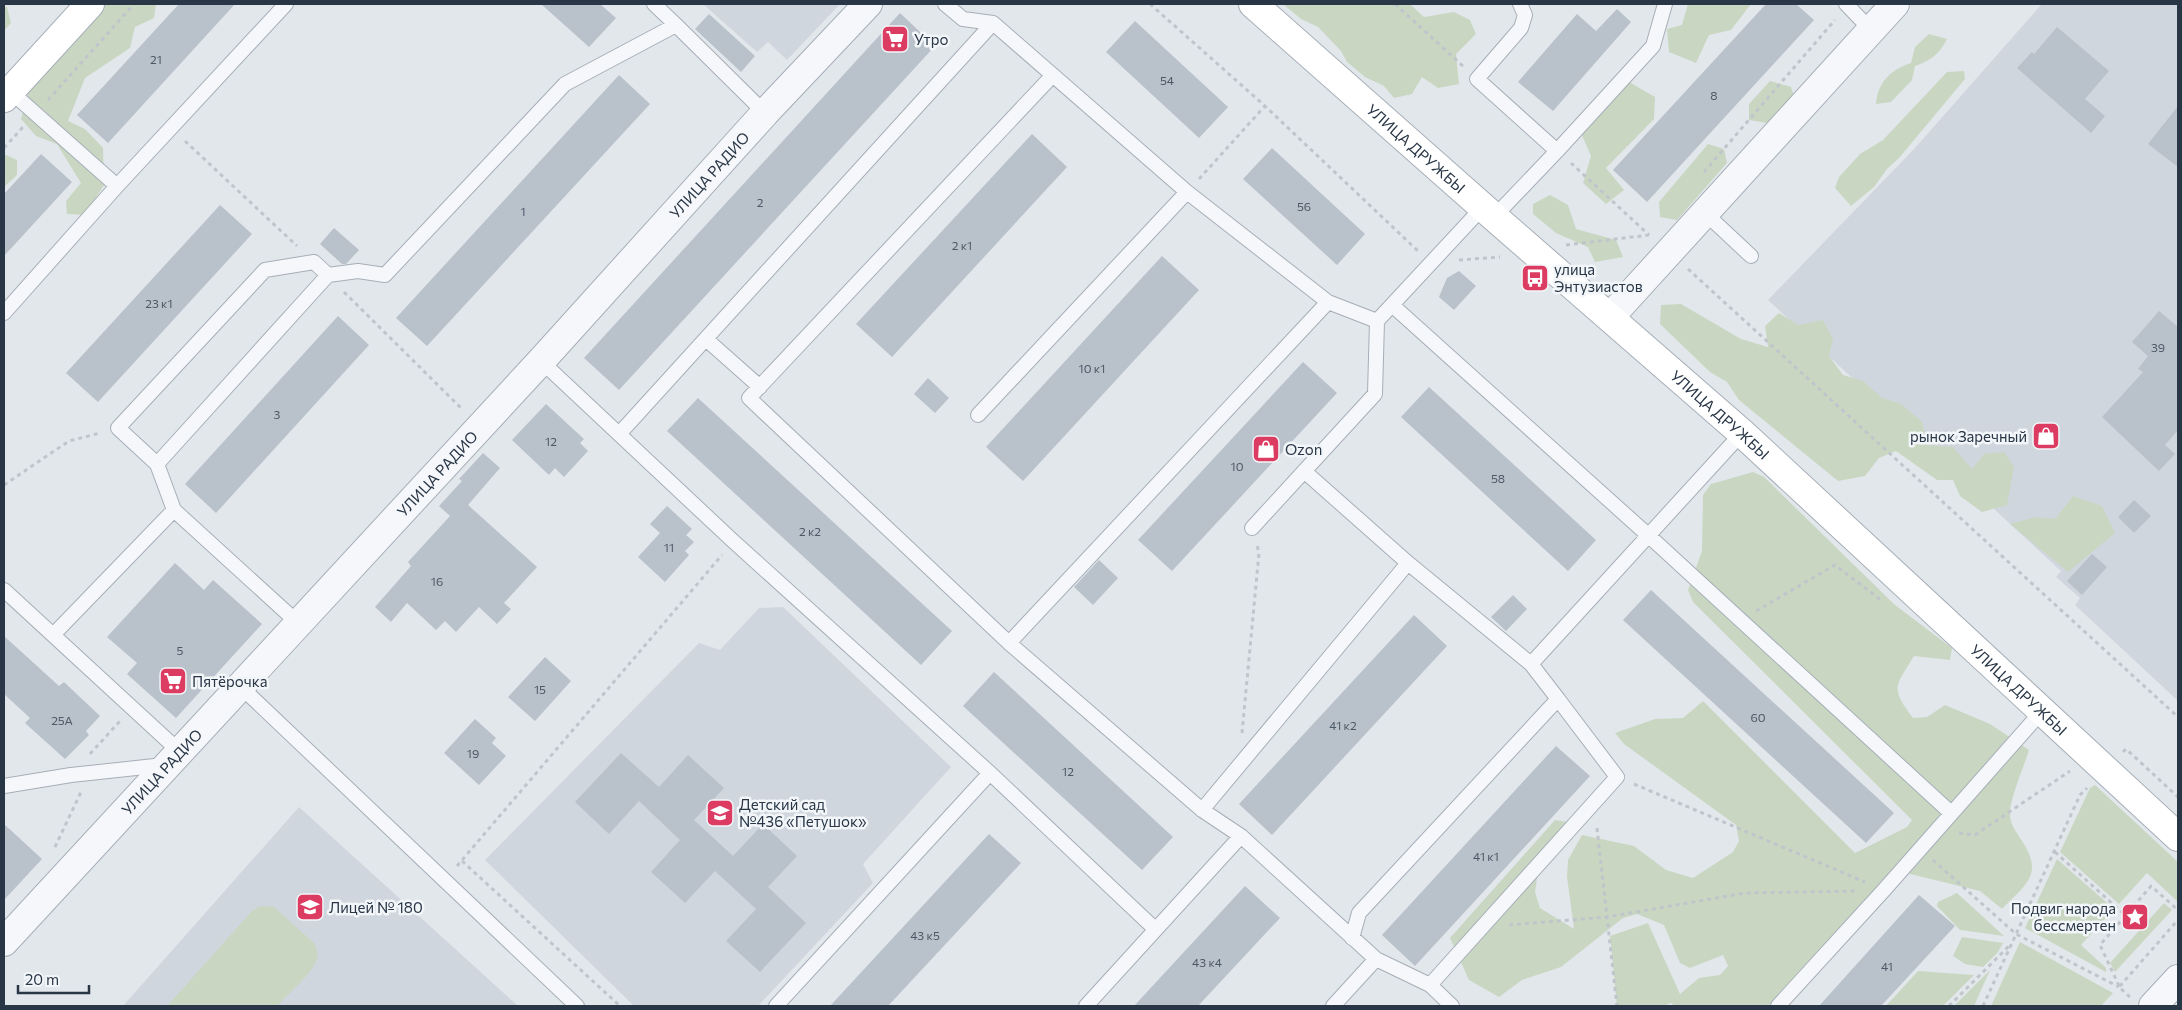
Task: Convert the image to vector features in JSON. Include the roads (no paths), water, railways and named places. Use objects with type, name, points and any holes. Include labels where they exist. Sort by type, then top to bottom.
[{"type":"street","points":[[7,95],[90,4]]},
{"type":"street","name":"УЛИЦА РАДИО","points":[[4,942],[172,758],[541,361],[765,113],[868,4]]},
{"type":"street","name":"УЛИЦА ДРУЖБЫ","points":[[1252,4],[1742,433],[2178,837]]},
{"type":"street","points":[[1610,318],[1659,244],[1705,213],[1895,4]]},
{"type":"street","points":[[2142,1003],[2178,979]]},
{"type":"lane","points":[[4,313],[117,186],[286,4]]},
{"type":"lane","points":[[654,4],[765,113]]},
{"type":"lane","points":[[945,4],[963,19],[993,23],[1187,192],[1328,302],[1377,321]]},
{"type":"lane","points":[[1520,4],[1525,15],[1521,28],[1476,79],[1557,151]]},
{"type":"lane","points":[[1252,528],[1375,394],[1377,321],[1430,263],[1557,151],[1653,46],[1665,4]]},
{"type":"lane","points":[[1847,5],[1871,30]]},
{"type":"lane","points":[[620,433],[707,340],[993,23]]},
{"type":"lane","points":[[157,464],[328,275],[358,271],[385,275],[565,84],[676,25]]},
{"type":"lane","points":[[1053,75],[749,398],[1009,643],[1202,810],[1241,836],[1376,959],[1430,985],[1452,1006]]},
{"type":"lane","points":[[7,95],[36,113],[117,186]]},
{"type":"lane","points":[[978,415],[1187,192]]},
{"type":"lane","points":[[1705,213],[1751,256]]},
{"type":"lane","points":[[298,623],[174,510],[157,464],[118,428],[265,270],[314,262],[328,275]]},
{"type":"lane","points":[[1009,643],[1328,302]]},
{"type":"lane","points":[[1392,305],[1649,536],[1951,813]]},
{"type":"lane","points":[[707,340],[760,387]]},
{"type":"lane","points":[[541,361],[620,433],[733,541],[990,773],[1155,929]]},
{"type":"lane","points":[[1531,664],[1742,433]]},
{"type":"lane","points":[[1304,472],[1408,564],[1531,664],[1617,777],[1430,985]]},
{"type":"lane","points":[[53,635],[174,510]]},
{"type":"lane","points":[[1202,810],[1408,564]]},
{"type":"lane","points":[[4,590],[132,708],[172,758],[4,786]]},
{"type":"lane","points":[[240,686],[577,1006]]},
{"type":"lane","points":[[1352,938],[1359,914],[1558,699]]},
{"type":"lane","points":[[1778,1006],[1884,890],[2042,711]]},
{"type":"lane","points":[[776,1006],[990,773]]},
{"type":"lane","points":[[1086,1006],[1241,836]]},
{"type":"lane","points":[[1333,1006],[1376,959]]},
{"type":"place","name":"Утро","points":[[895,39]]},
{"type":"place","name":"улица Энтузиастов","points":[[1535,278]]},
{"type":"place","name":"рынок Заречный","points":[[2046,436]]},
{"type":"place","name":"Ozon","points":[[1266,449]]},
{"type":"place","name":"Пятёрочка","points":[[173,681]]},
{"type":"place","name":"Детский сад №436 «Петушок»","points":[[720,813]]},
{"type":"place","name":"Лицей № 180","points":[[310,907]]},
{"type":"place","name":"Подвиг народа бессмертен","points":[[2135,917]]}]
